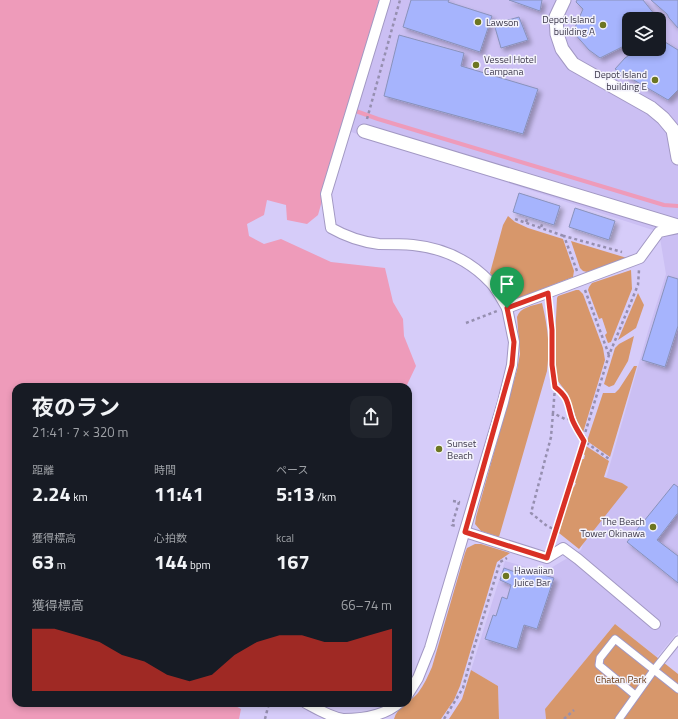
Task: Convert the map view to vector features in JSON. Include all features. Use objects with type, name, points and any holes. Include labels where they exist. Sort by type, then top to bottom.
[{"type":"street","points":[[384,0],[326,194],[330,228],[346,236],[377,244],[412,245],[436,249],[457,256],[491,283],[507,308],[514,342],[512,365],[465,532],[424,666],[412,690]]},
{"type":"street","points":[[564,0],[556,17],[557,34],[562,50],[573,64],[651,108],[663,118],[673,130],[678,158]]},
{"type":"street","points":[[364,131],[678,227]]},
{"type":"street","points":[[507,308],[640,258],[659,232],[678,227]]},
{"type":"street","points":[[465,532],[547,558],[563,548],[655,624]]},
{"type":"street","points":[[313,707],[328,715],[342,719],[382,717],[394,707]]},
{"type":"lane","points":[[635,695],[599,665],[600,658],[615,639],[678,689]]},
{"type":"lane","points":[[619,719],[635,695],[678,640]]},
{"type":"path","points":[[364,131],[400,0]]},
{"type":"path","points":[[526,222],[528,217]]},
{"type":"path","points":[[515,219],[564,236]]},
{"type":"path","points":[[541,228],[543,222]]},
{"type":"path","points":[[547,558],[584,441],[609,355],[638,285],[640,258]]},
{"type":"path","points":[[548,293],[552,330],[552,365],[555,387],[551,437],[531,514],[547,526],[556,530]]},
{"type":"path","points":[[466,323],[507,308]]},
{"type":"path","points":[[555,387],[564,394],[572,419],[584,441],[609,459]]},
{"type":"path","points":[[553,413],[565,419],[572,419]]},
{"type":"path","points":[[444,719],[463,688],[500,562],[506,558],[510,558]]},
{"type":"path","points":[[265,719],[268,707]]},
{"type":"path","points":[[564,719],[574,710]]},
{"type":"shaded area","points":[[0,0],[379,0],[318,215],[307,224],[287,220],[286,205],[267,200],[264,215],[247,224],[249,236],[264,244],[281,239],[331,262],[385,268],[393,302],[403,319],[404,336],[416,366],[408,383],[12,383],[12,707],[237,707],[241,709],[239,719],[0,719]]},
{"type":"shaded area","points":[[384,0],[678,0],[678,632],[657,657],[615,624],[545,709],[546,719],[499,719],[498,686],[471,670],[505,561],[544,572],[581,550],[607,475],[666,274],[659,232],[345,130]]},
{"type":"green space","points":[[508,216],[515,222],[528,228],[563,239],[574,271],[573,277],[519,298],[509,296],[502,290],[490,273],[503,225]]},
{"type":"green space","points":[[571,241],[627,258],[587,272],[583,271],[580,268]]},
{"type":"green space","points":[[631,270],[632,289],[611,342],[608,343],[605,335],[607,333],[602,318],[599,319],[588,290],[592,283]]},
{"type":"green space","points":[[579,290],[583,294],[603,348],[605,360],[582,436],[568,394],[557,380],[554,357],[557,298],[558,296]]},
{"type":"green space","points":[[638,293],[644,305],[636,328],[618,340]]},
{"type":"green space","points":[[542,303],[548,337],[547,371],[499,537],[481,531],[475,524],[476,517],[517,370],[520,354],[517,317],[524,309]]},
{"type":"green space","points":[[634,336],[628,361],[614,385],[609,387],[604,384],[615,348],[619,344]]},
{"type":"green space","points":[[634,366],[637,366],[610,457],[587,441],[603,393],[615,393]]},
{"type":"green space","points":[[586,446],[609,461],[604,477],[622,483],[628,487],[579,549],[559,533],[572,487],[574,487],[576,483],[574,482],[582,459],[584,459],[585,455],[583,454]]},
{"type":"green space","points":[[475,544],[481,544],[510,553],[497,562],[460,686],[454,700],[441,719],[394,719],[402,707],[412,707],[412,699],[424,684],[432,667],[467,548]]},
{"type":"green space","name":"Chatan Park","points":[[615,624],[678,674],[678,719],[546,719],[545,709]]},
{"type":"green space","points":[[471,670],[498,686],[499,719],[449,719],[462,699]]},
{"type":"building","points":[[411,0],[449,0],[448,2],[492,16],[480,52],[403,27]]},
{"type":"building","points":[[509,0],[542,0],[540,11]]},
{"type":"building","name":"Depot Island building A","points":[[577,0],[643,0],[653,12],[622,12],[622,47],[600,58],[589,50],[573,32],[583,9],[576,2]]},
{"type":"building","points":[[651,0],[678,0],[678,28],[666,12]]},
{"type":"building","points":[[519,17],[528,40],[501,48],[494,24]]},
{"type":"building","points":[[399,35],[464,53],[461,66],[538,89],[523,134],[384,96]]},
{"type":"building","name":"Depot Island building E","points":[[666,43],[678,50],[678,90],[668,100],[615,69],[628,56],[666,56]]},
{"type":"building","points":[[519,193],[560,206],[554,225],[513,212]]},
{"type":"building","points":[[575,208],[615,221],[609,240],[569,227]]},
{"type":"building","points":[[668,276],[678,279],[678,326],[665,367],[642,360]]},
{"type":"building","name":"The Beach Tower Okinawa","points":[[674,484],[678,487],[678,514],[657,540],[678,556],[678,583],[627,542]]},
{"type":"building","points":[[517,567],[554,578],[537,629],[524,625],[517,649],[485,639],[493,615],[496,616],[502,597],[507,599],[511,585],[500,580],[504,568],[515,572]]},
{"type":"waterway","points":[[353,110],[378,119],[664,205],[678,206]]},
{"type":"place","name":"Lawson","points":[[478,22]]},
{"type":"place","name":"Depot Island building A","points":[[603,25]]},
{"type":"place","name":"Vessel Hotel Campana","points":[[476,65]]},
{"type":"place","name":"Depot Island building E","points":[[655,80]]},
{"type":"place","name":"Sunset Beach","points":[[439,449]]},
{"type":"place","name":"The Beach Tower Okinawa","points":[[653,527]]},
{"type":"place","name":"Hawaiian Juice Bar","points":[[506,576]]},
{"type":"route","points":[[548,293],[552,330],[552,365],[555,387],[564,394],[572,419],[584,441],[547,558],[465,532],[503,402],[512,365],[514,342],[507,308],[548,293]]}]
